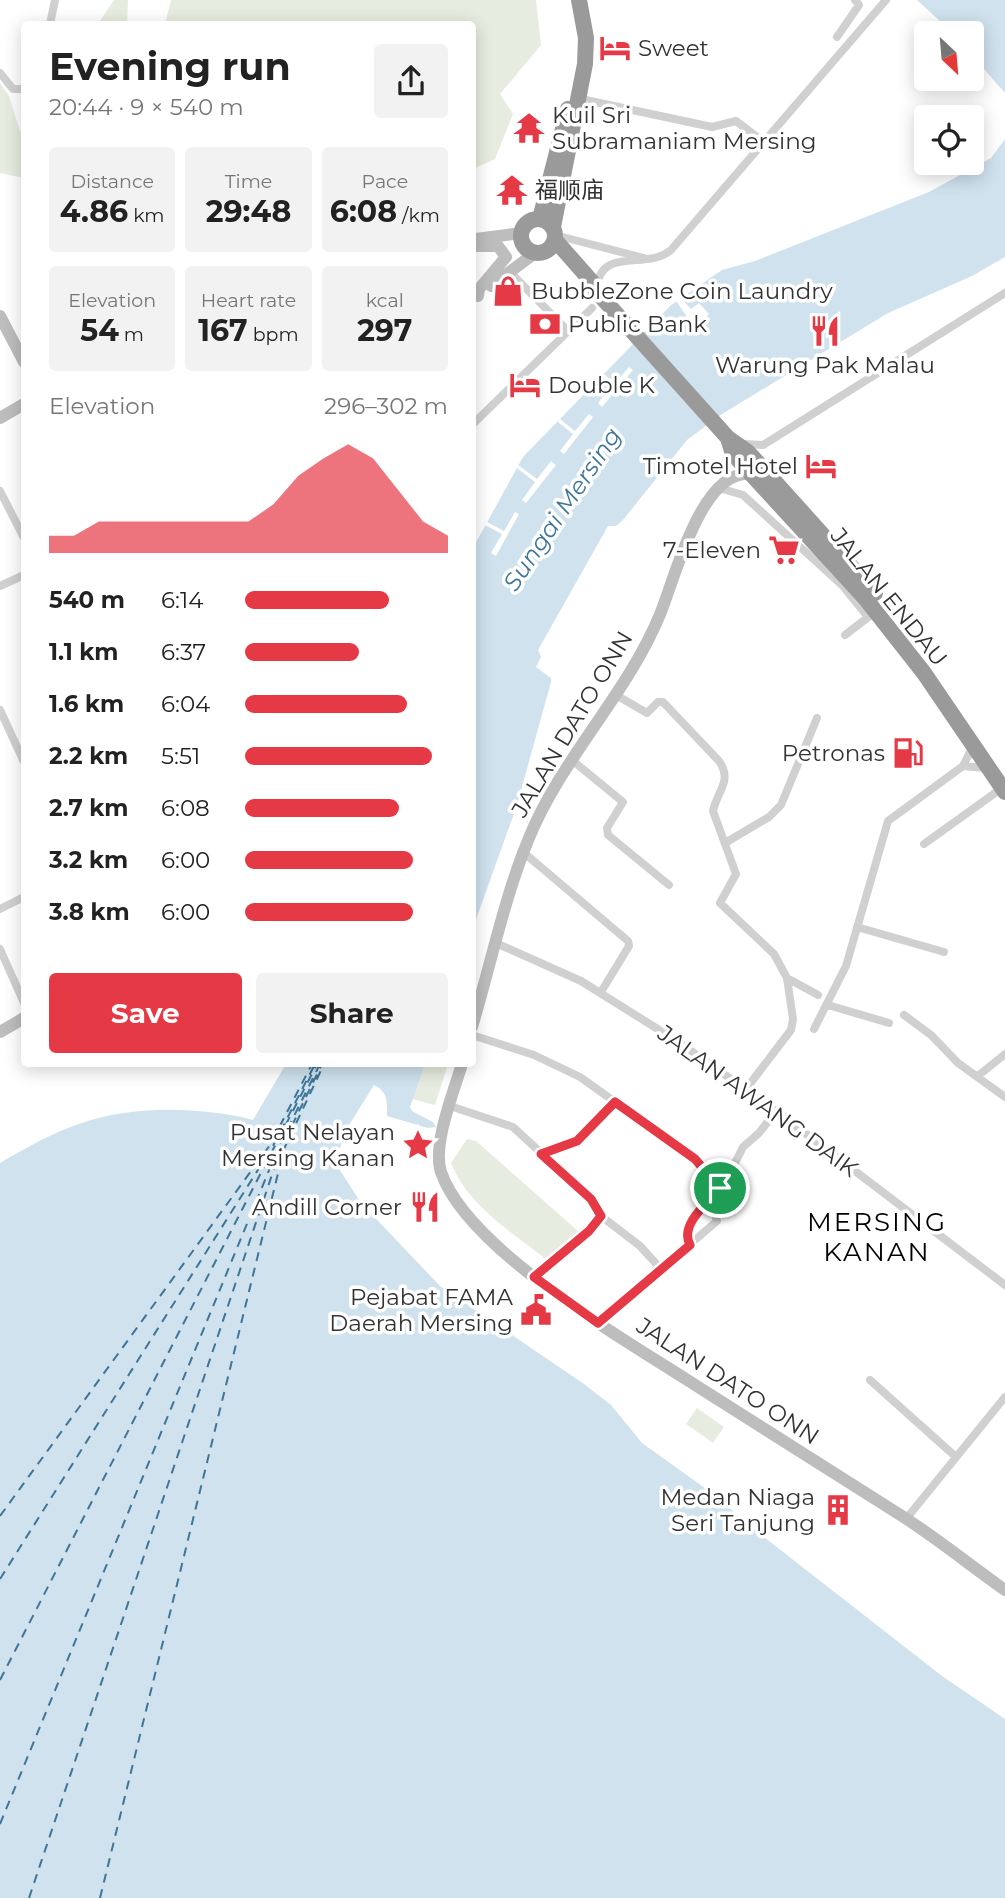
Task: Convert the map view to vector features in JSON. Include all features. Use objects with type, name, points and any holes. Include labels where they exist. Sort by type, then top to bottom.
[{"type":"highway","points":[[551,230],[530,221],[521,233],[525,247],[538,253],[552,246],[551,230],[577,35],[570,0]]},
{"type":"highway","points":[[551,230],[580,99],[586,38],[579,0]]},
{"type":"highway","name":"JALAN ENDAU","points":[[551,230],[593,283],[596,291]]},
{"type":"highway","name":"JALAN ENDAU","points":[[538,253],[564,262],[588,287],[596,291],[755,469],[873,591],[1004,785]]},
{"type":"highway","name":"JALAN ENDAU","points":[[755,469],[845,582],[924,673],[974,740],[989,769],[1004,785]]},
{"type":"main road","points":[[476,239],[521,233]]},
{"type":"main road","points":[[476,246],[498,246],[506,257],[476,296]]},
{"type":"main road","points":[[476,297],[538,253]]},
{"type":"main road","points":[[0,316],[20,342]]},
{"type":"main road","points":[[0,418],[21,406]]},
{"type":"main road","name":"JALAN DATO ONN","points":[[476,1013],[523,852],[536,821],[616,695],[659,616],[691,529],[723,484],[733,445]]},
{"type":"main road","points":[[723,484],[755,469]]},
{"type":"main road","points":[[0,1032],[21,1020]]},
{"type":"main road","name":"JALAN DATO ONN","points":[[461,1067],[438,1156],[444,1179],[471,1219],[534,1277],[598,1323],[906,1519],[1005,1590]]},
{"type":"street","points":[[51,21],[55,0]]},
{"type":"street","points":[[837,37],[859,5],[855,0]]},
{"type":"street","points":[[596,291],[601,270],[607,264],[652,260],[671,250],[886,0]]},
{"type":"street","points":[[0,73],[13,89],[21,89]]},
{"type":"street","points":[[580,99],[712,127],[736,121],[765,143]]},
{"type":"street","points":[[551,230],[652,260]]},
{"type":"street","points":[[510,272],[568,331]]},
{"type":"street","points":[[733,445],[763,445],[1005,293]]},
{"type":"street","points":[[476,421],[592,308]]},
{"type":"street","points":[[755,469],[763,445]]},
{"type":"street","points":[[723,484],[743,495],[845,582]]},
{"type":"street","points":[[0,491],[21,532]]},
{"type":"street","points":[[0,586],[21,576]]},
{"type":"street","points":[[845,635],[872,614]]},
{"type":"street","points":[[616,695],[648,713],[663,702],[723,767],[725,783],[713,811],[736,874],[720,903],[774,954],[788,978],[793,1025],[746,1089]]},
{"type":"street","points":[[0,710],[21,756]]},
{"type":"street","points":[[725,843],[769,817],[781,805],[817,718]]},
{"type":"street","points":[[814,1029],[845,968],[888,821],[964,766],[974,740]]},
{"type":"street","points":[[573,761],[623,802],[607,828],[608,835],[669,885]]},
{"type":"street","points":[[964,766],[989,769]]},
{"type":"street","points":[[924,844],[1004,785]]},
{"type":"street","points":[[523,852],[628,942],[629,946],[601,992]]},
{"type":"street","points":[[0,909],[21,898]]},
{"type":"street","points":[[857,927],[944,952]]},
{"type":"street","name":"JALAN AWANG DAIK","points":[[496,943],[601,992],[746,1089],[1005,1284]]},
{"type":"street","points":[[0,949],[21,996]]},
{"type":"street","points":[[788,978],[818,995]]},
{"type":"street","points":[[828,1005],[889,1023]]},
{"type":"street","points":[[904,1015],[931,1035],[958,1063],[979,1075],[1005,1097]]},
{"type":"street","points":[[476,1036],[557,1064],[695,1159],[720,1188]]},
{"type":"street","points":[[979,1075],[1005,1054]]},
{"type":"street","points":[[541,1154],[577,1141],[615,1102]]},
{"type":"street","points":[[450,1106],[509,1124],[591,1199],[601,1216],[640,1246],[661,1269]]},
{"type":"street","points":[[690,1245],[687,1240],[690,1225],[720,1188],[743,1147],[759,1133],[776,1111]]},
{"type":"street","points":[[598,1323],[717,1222],[710,1200]]},
{"type":"street","points":[[534,1277],[589,1231],[601,1216]]},
{"type":"street","points":[[870,1380],[956,1457]]},
{"type":"street","points":[[906,1519],[1005,1397]]},
{"type":"shaded area","points":[[114,0],[128,0],[127,21],[100,21]]},
{"type":"shaded area","points":[[171,0],[536,0],[541,45],[500,94],[513,114],[495,159],[476,168],[476,21],[166,21]]},
{"type":"shaded area","points":[[0,83],[9,96],[21,132],[21,177],[0,173]]},
{"type":"shaded area","points":[[424,1067],[447,1067],[435,1105],[412,1099]]},
{"type":"shaded area","points":[[467,1139],[476,1141],[579,1232],[547,1260],[492,1217],[468,1192],[451,1163]]},
{"type":"shaded area","points":[[697,1408],[724,1427],[713,1443],[686,1424]]},
{"type":"water","points":[[917,0],[1005,0],[1005,93],[984,69],[984,21],[940,21]]},
{"type":"water","name":"Sungai Mersing","points":[[1005,139],[1005,257],[972,276],[888,313],[722,414],[687,440],[623,520],[616,526],[608,526],[538,650],[541,657],[536,667],[551,678],[551,682],[517,805],[476,920],[476,543],[523,457],[671,305],[722,270],[755,261],[929,192],[960,175],[984,175],[984,162],[991,158]]},
{"type":"water","points":[[284,1067],[424,1067],[410,1107],[412,1111],[433,1122],[436,1127],[428,1128],[387,1116],[387,1101],[374,1085],[344,1133],[336,1164],[361,1203],[440,1286],[584,1384],[611,1405],[642,1443],[716,1496],[750,1526],[942,1676],[1005,1719],[1005,1898],[0,1898],[0,1163],[61,1131],[123,1113],[190,1110],[253,1120]]},
{"type":"pier","points":[[678,295],[691,309],[699,303],[709,314],[694,327],[674,298]]},
{"type":"pier","points":[[629,367],[633,370],[602,407],[598,403],[611,386],[602,378],[604,374],[615,383]]},
{"type":"pier","points":[[589,414],[593,417],[564,454],[560,451],[573,434],[558,422],[560,419],[575,431]]},
{"type":"pier","points":[[551,461],[556,465],[526,503],[522,500],[535,482],[517,468],[518,465],[537,479]]},
{"type":"pier","points":[[515,512],[519,514],[496,556],[491,553],[502,534],[485,525],[487,522],[504,531]]},
{"type":"ferry route","points":[[0,1516],[270,1145],[310,1067]]},
{"type":"ferry route","points":[[0,1579],[273,1146],[313,1067]]},
{"type":"ferry route","points":[[0,1680],[315,1067]]},
{"type":"ferry route","points":[[0,1824],[279,1146],[318,1067]]},
{"type":"ferry route","points":[[29,1898],[281,1148],[321,1067]]},
{"type":"ferry route","points":[[100,1898],[284,1149],[323,1067]]},
{"type":"place","name":"Sweet","points":[[615,48]]},
{"type":"place","name":"Kuil Sri Subramaniam Mersing","points":[[529,128]]},
{"type":"place","name":"福顺庙","points":[[512,190]]},
{"type":"place","name":"BubbleZone Coin Laundry","points":[[508,291]]},
{"type":"place","name":"Public Bank","points":[[545,324]]},
{"type":"place","name":"Warung Pak Malau","points":[[825,331]]},
{"type":"place","name":"Double K","points":[[525,385]]},
{"type":"place","name":"Timotel Hotel","points":[[821,466]]},
{"type":"place","name":"7-Eleven","points":[[784,550]]},
{"type":"place","name":"Petronas","points":[[908,753]]},
{"type":"place","name":"Pusat Nelayan Mersing Kanan","points":[[418,1145]]},
{"type":"place","name":"Andill Corner","points":[[425,1207]]},
{"type":"place","name":"Pejabat FAMA Daerah Mersing","points":[[536,1310]]},
{"type":"place","name":"Medan Niaga Seri Tanjung","points":[[838,1510]]},
{"type":"district","name":"MERSING KANAN","points":[[877,1237]]},
{"type":"route","points":[[615,1102],[695,1159],[720,1188],[690,1225],[687,1240],[690,1245],[598,1323],[534,1277],[589,1231],[601,1216],[591,1199],[541,1154],[564,1148],[577,1141],[615,1102]]}]
